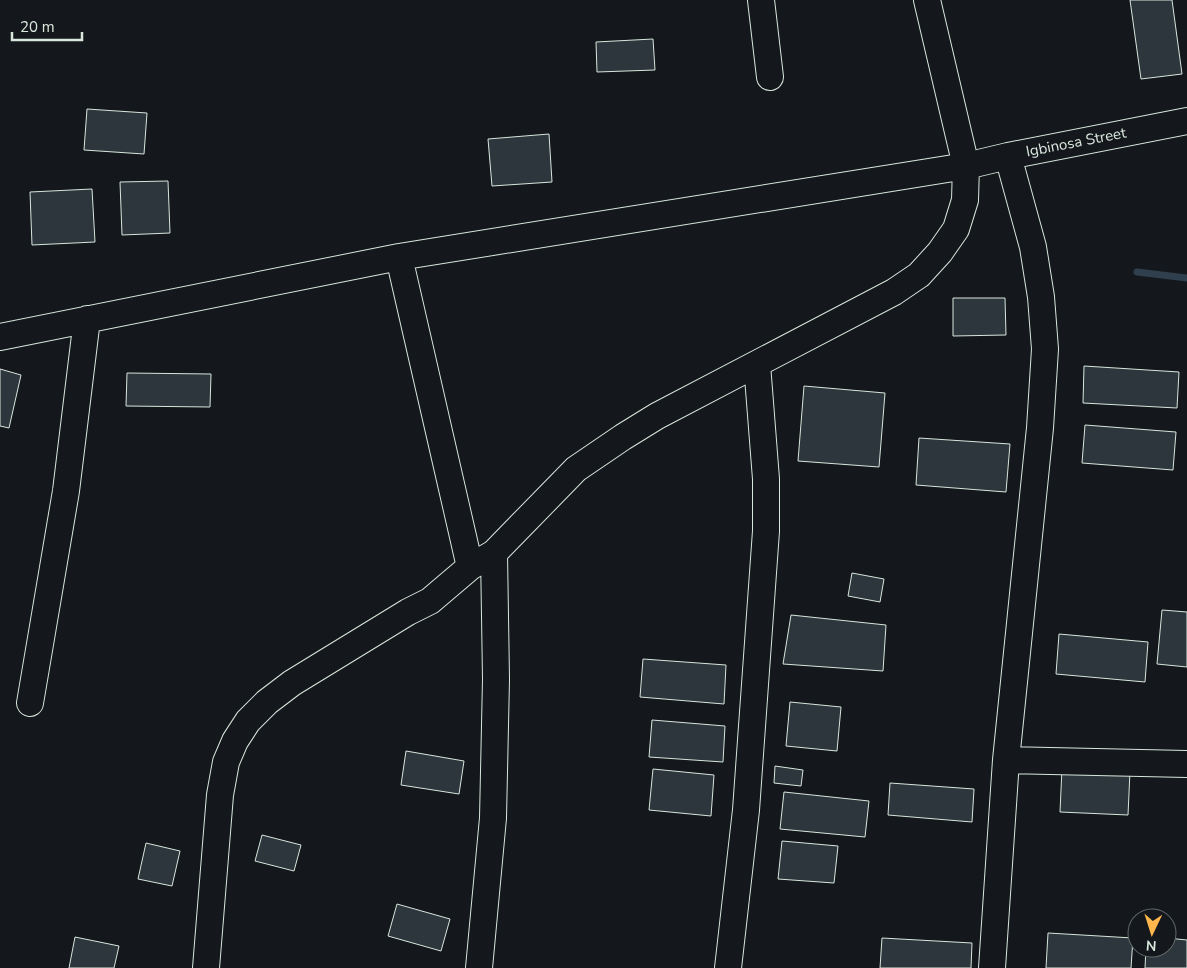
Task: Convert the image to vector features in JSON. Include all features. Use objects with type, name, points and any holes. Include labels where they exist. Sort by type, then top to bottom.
[{"type":"street","points":[[761,0],[770,77]]},
{"type":"street","points":[[206,968],[220,796],[226,762],[239,734],[248,721],[266,702],[292,683],[408,612],[430,601],[470,567],[494,553],[576,469],[623,437],[657,416],[894,292],[919,275],[940,252],[956,229],[965,200],[966,166],[927,0]]},
{"type":"street","name":"Igbinosa Street","points":[[0,336],[399,257],[966,166],[1187,121]]},
{"type":"street","points":[[992,968],[1006,760],[1040,428],[1045,349],[1041,297],[1033,247],[1008,156]]},
{"type":"street","points":[[399,257],[470,567]]},
{"type":"street","points":[[30,703],[66,491],[87,319]]},
{"type":"street","points":[[728,968],[746,800],[766,530],[765,470],[757,364]]},
{"type":"street","points":[[478,968],[493,808],[496,679],[494,553]]},
{"type":"street","points":[[1006,760],[1187,764]]},
{"type":"building","points":[[1130,0],[1172,0],[1182,74],[1141,79]]},
{"type":"building","points":[[653,39],[655,70],[597,72],[596,42]]},
{"type":"building","points":[[87,109],[147,113],[144,154],[84,150]]},
{"type":"building","points":[[549,134],[552,182],[492,186],[488,139]]},
{"type":"building","points":[[168,181],[170,233],[122,235],[120,182]]},
{"type":"building","points":[[92,189],[95,242],[32,245],[30,192]]},
{"type":"building","points":[[953,298],[1005,298],[1006,335],[953,336]]},
{"type":"building","points":[[1084,366],[1179,372],[1177,408],[1083,403]]},
{"type":"building","points":[[0,369],[21,375],[9,428],[0,426]]},
{"type":"building","points":[[127,373],[211,374],[210,407],[126,406]]},
{"type":"building","points":[[804,386],[885,393],[879,467],[798,461]]},
{"type":"building","points":[[1085,425],[1176,432],[1173,470],[1082,463]]},
{"type":"building","points":[[919,438],[1010,444],[1006,492],[916,485]]},
{"type":"building","points":[[852,573],[884,579],[880,602],[848,596]]},
{"type":"building","points":[[1162,610],[1187,612],[1187,667],[1157,664]]},
{"type":"building","points":[[791,615],[886,625],[883,671],[783,664]]},
{"type":"building","points":[[1059,634],[1148,642],[1145,682],[1056,674]]},
{"type":"building","points":[[643,659],[726,665],[724,704],[640,697]]},
{"type":"building","points":[[790,702],[841,707],[837,751],[786,746]]},
{"type":"building","points":[[652,720],[725,726],[723,762],[649,757]]},
{"type":"building","points":[[406,751],[464,761],[459,794],[401,785]]},
{"type":"building","points":[[775,766],[803,770],[801,786],[774,783]]},
{"type":"building","points":[[1062,768],[1130,771],[1128,815],[1060,812]]},
{"type":"building","points":[[653,769],[714,775],[711,816],[649,810]]},
{"type":"building","points":[[890,783],[974,789],[972,822],[888,815]]},
{"type":"building","points":[[784,792],[869,801],[865,837],[780,829]]},
{"type":"building","points":[[262,835],[301,845],[294,871],[255,861]]},
{"type":"building","points":[[782,841],[838,846],[834,883],[778,879]]},
{"type":"building","points":[[146,843],[180,851],[172,886],[138,879]]},
{"type":"building","points":[[397,904],[450,919],[441,951],[388,936]]},
{"type":"building","points":[[1048,933],[1127,938],[1127,958],[1132,958],[1131,968],[1046,968]]},
{"type":"building","points":[[75,937],[119,946],[114,968],[69,968]]},
{"type":"building","points":[[882,938],[972,943],[971,968],[880,968]]},
{"type":"building","points":[[1177,939],[1187,940],[1187,968],[1145,968],[1146,958],[1177,958]]},
{"type":"waterway","points":[[1137,272],[1187,278]]}]
